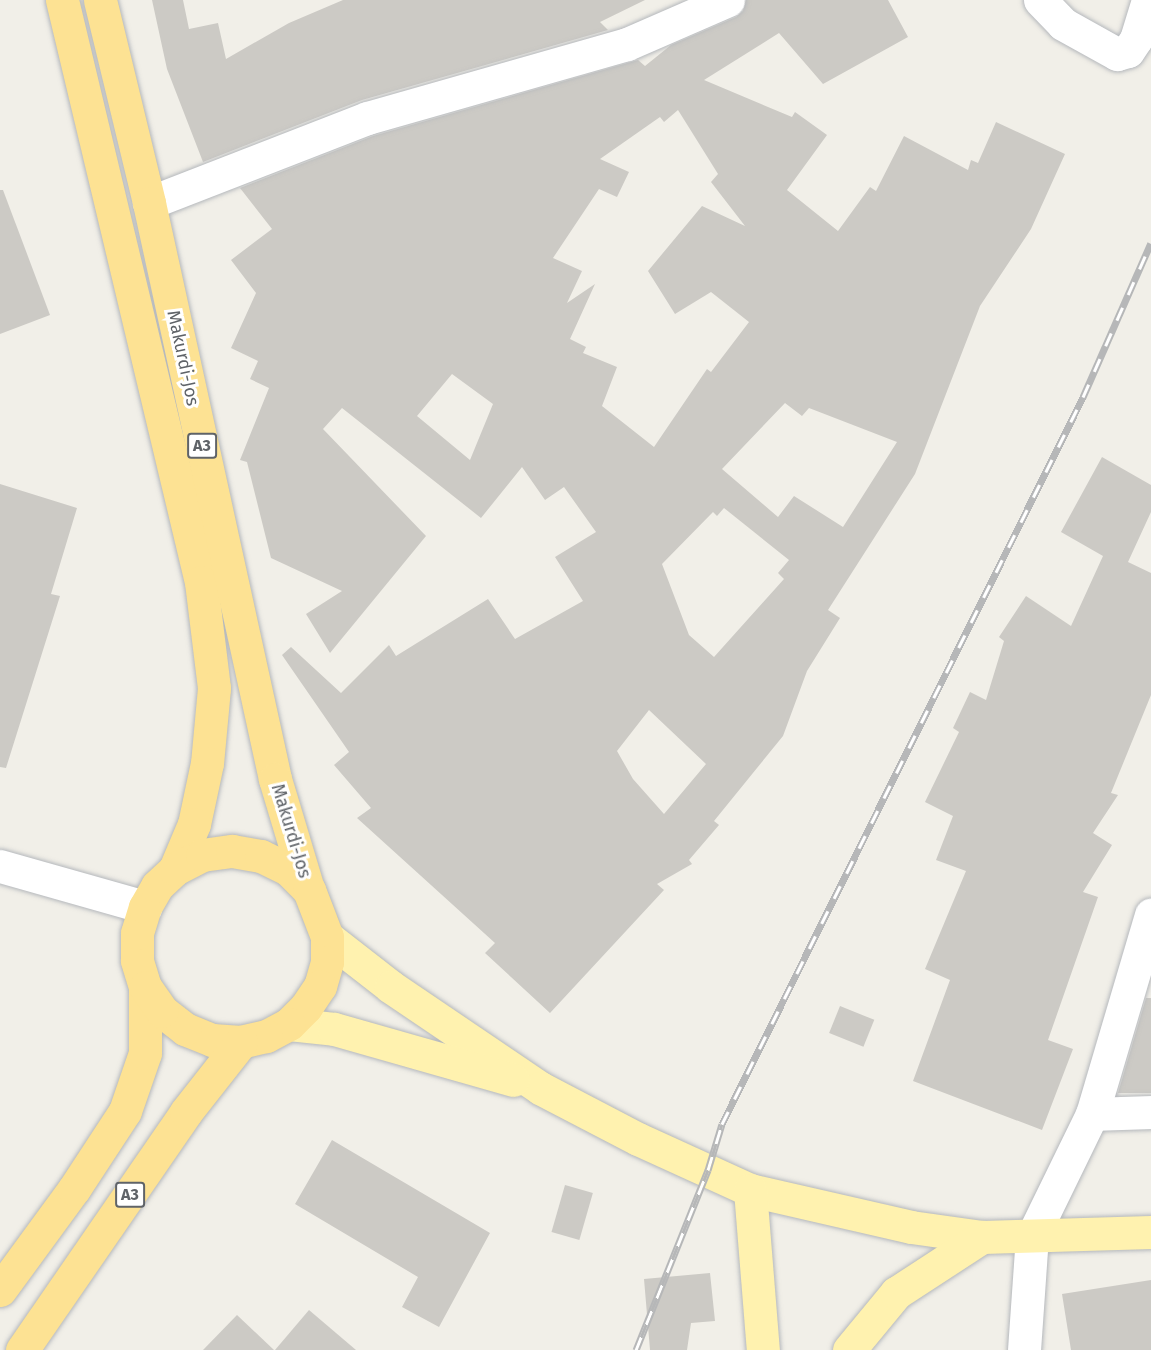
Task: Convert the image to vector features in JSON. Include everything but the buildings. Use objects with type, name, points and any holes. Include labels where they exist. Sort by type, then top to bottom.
[{"type":"highway","name":"Makurdi-Jos","points":[[62,0],[201,582],[214,688],[207,763],[194,824],[175,869]]},
{"type":"highway","name":"Makurdi-Jos","points":[[100,0],[149,203],[275,779],[309,890]]},
{"type":"highway","name":"A3","points":[[232,851],[261,856],[288,869],[309,890],[327,937],[327,962],[320,986],[306,1007],[289,1024],[266,1036],[241,1042],[212,1040],[185,1029],[162,1011],[146,987],[137,960],[137,933],[145,907],[157,886],[175,869],[202,855],[232,851]]},
{"type":"highway","name":"A3","points":[[0,1290],[74,1189],[125,1111],[145,1053],[146,987]]},
{"type":"highway","name":"A3","points":[[22,1350],[186,1112],[241,1042]]},
{"type":"main road","points":[[327,937],[391,987],[540,1088],[638,1139],[750,1190],[911,1227],[982,1237],[1151,1233]]},
{"type":"main road","points":[[289,1024],[334,1029],[380,1040],[540,1088]]},
{"type":"main road","points":[[750,1190],[763,1350]]},
{"type":"main road","points":[[849,1350],[896,1293],[982,1237]]},
{"type":"street","points":[[149,203],[367,118],[627,44],[728,0]]},
{"type":"street","points":[[1040,0],[1064,24],[1117,54],[1128,51],[1136,39],[1148,0]]},
{"type":"street","points":[[0,866],[145,907]]},
{"type":"street","points":[[1024,1350],[1032,1237],[1092,1114],[1151,915]]},
{"type":"street","points":[[1092,1114],[1151,1112]]},
{"type":"railway","points":[[636,1350],[708,1170],[722,1124],[1083,397],[1151,243]]}]
